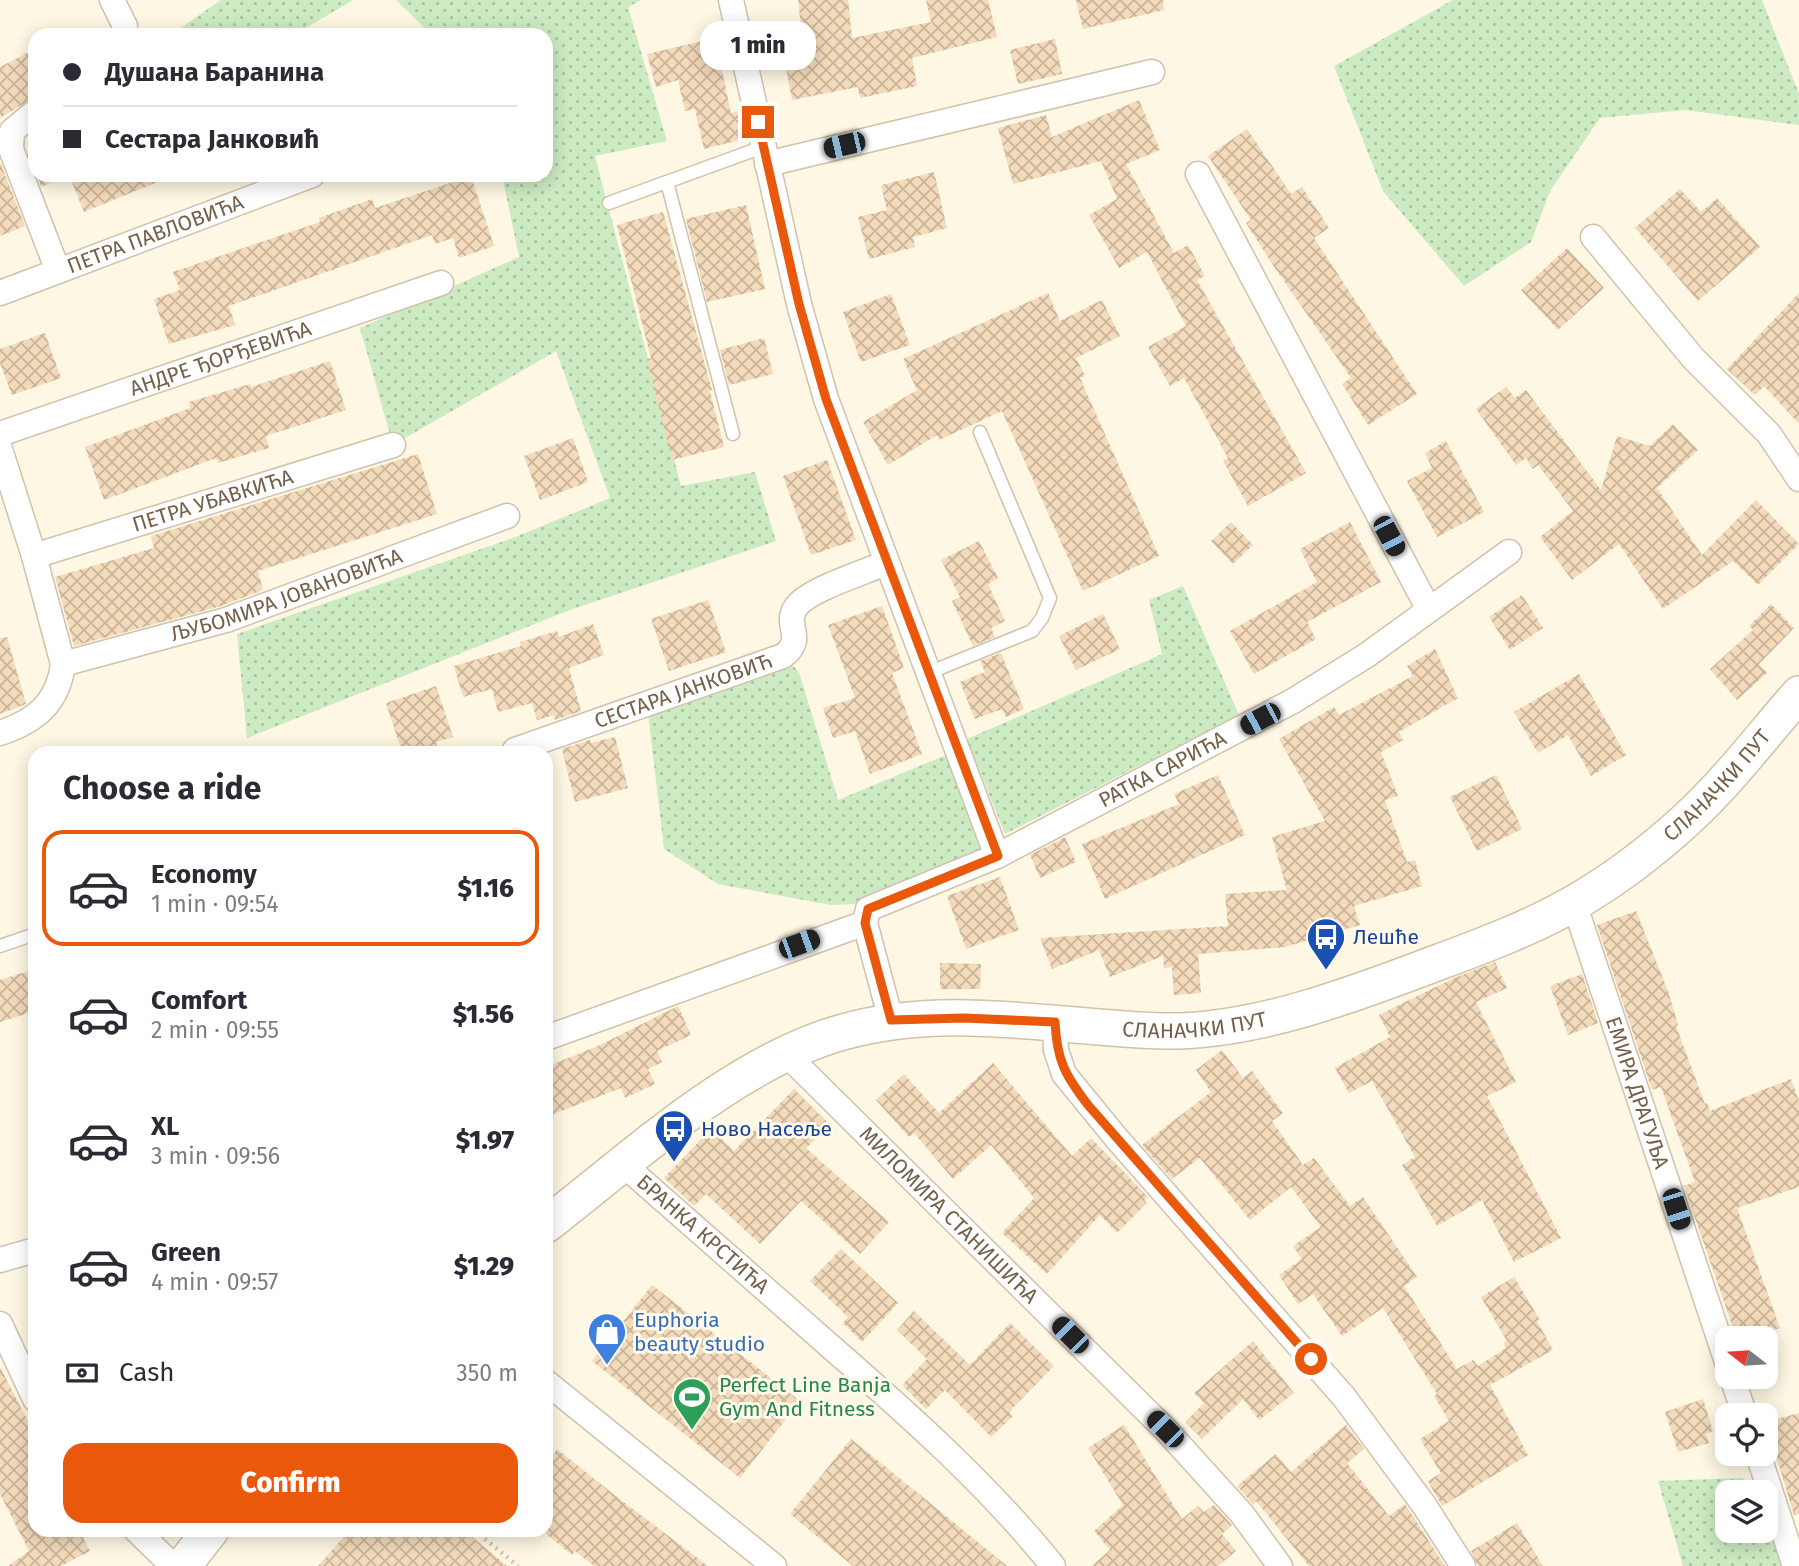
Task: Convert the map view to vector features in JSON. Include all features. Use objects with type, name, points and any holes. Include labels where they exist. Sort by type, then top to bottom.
[{"type":"street","points":[[112,0],[125,28]]},
{"type":"street","points":[[731,0],[799,304],[826,399],[885,564],[998,856]]},
{"type":"street","points":[[765,155],[1152,72]]},
{"type":"street","points":[[28,118],[12,131],[11,149],[58,271]]},
{"type":"street","points":[[1198,174],[1428,608]]},
{"type":"street","name":"ПЕТРА ПАВЛОВИЋА","points":[[0,293],[293,182]]},
{"type":"street","points":[[1593,237],[1693,358],[1769,435],[1799,479]]},
{"type":"street","name":"АНДРЕ ЂОРЂЕВИЋА","points":[[0,433],[441,283]]},
{"type":"street","name":"ПЕТРА УБАВКИЋА","points":[[34,556],[393,444]]},
{"type":"street","points":[[0,449],[34,556],[63,664],[61,681],[45,709],[35,719],[0,733]]},
{"type":"street","name":"ЉУБОМИРА ЈОВАНОВИЋА","points":[[63,664],[226,620],[507,516]]},
{"type":"street","name":"РАТКА САРИЋА","points":[[865,923],[868,909],[877,904],[998,856],[1293,701],[1356,662],[1509,552]]},
{"type":"street","name":"СЕСТАРА ЈАНКОВИЋ","points":[[526,746],[783,656],[793,649],[796,638],[792,621],[797,606],[812,594],[885,564]]},
{"type":"street","name":"СЛАНАЧКИ ПУТ","points":[[553,1221],[733,1083],[786,1054],[841,1032],[891,1020],[964,1018],[1165,1031],[1209,1027],[1303,1008],[1401,977],[1489,943],[1574,903],[1614,877],[1684,822],[1799,694]]},
{"type":"street","name":"ЕМИРА ДРАГУЉА","points":[[1574,903],[1715,1327]]},
{"type":"street","points":[[553,1035],[865,923],[891,1020]]},
{"type":"street","points":[[1055,1022],[1056,1050],[1065,1074],[1118,1140],[1345,1396],[1424,1505],[1463,1566]]},
{"type":"street","name":"МИЛОМИРА СТАНИШИЋА","points":[[786,1054],[1165,1429],[1242,1514],[1280,1566]]},
{"type":"street","name":"БРАНКА КРСТИЋА","points":[[624,1165],[950,1455],[1010,1513],[1053,1566]]},
{"type":"street","points":[[0,1260],[28,1252]]},
{"type":"street","points":[[0,1324],[28,1384]]},
{"type":"street","points":[[553,1388],[774,1566]]},
{"type":"street","points":[[1762,1466],[1795,1566]]},
{"type":"street","points":[[143,1537],[173,1566]]},
{"type":"street","points":[[183,1566],[206,1537]]},
{"type":"lane","points":[[609,203],[667,182],[765,155]]},
{"type":"lane","points":[[667,182],[733,434]]},
{"type":"lane","points":[[928,673],[1032,631],[1042,618],[1050,598],[980,432]]},
{"type":"lane","points":[[0,946],[28,936]]},
{"type":"path","points":[[483,1537],[518,1566]]},
{"type":"green space","points":[[221,0],[353,0],[306,28],[180,28]]},
{"type":"green space","points":[[396,0],[641,0],[628,7],[667,141],[595,156],[681,486],[755,472],[776,541],[570,610],[247,738],[237,634],[513,538],[610,498],[556,351],[393,445],[360,328],[519,257],[503,182],[553,182],[553,28],[425,28]]},
{"type":"green space","points":[[1453,0],[1762,0],[1799,94],[1799,125],[1685,110],[1600,118],[1550,191],[1531,242],[1464,286],[1383,191],[1334,66]]},
{"type":"green space","points":[[1183,586],[1239,715],[1005,834],[967,739],[1162,654],[1149,600]]},
{"type":"green space","points":[[783,656],[799,672],[838,800],[958,750],[997,856],[877,903],[831,905],[718,884],[664,849],[647,704]]},
{"type":"green space","points":[[1743,1478],[1744,1480],[1715,1480],[1715,1543],[1778,1543],[1790,1566],[1683,1566],[1658,1481]]},
{"type":"building","points":[[798,0],[848,0],[852,38],[931,22],[926,0],[988,0],[997,37],[912,58],[917,86],[860,98],[858,87],[792,100],[782,47],[803,43]]},
{"type":"building","points":[[1076,0],[1163,0],[1164,10],[1083,29]]},
{"type":"building","points":[[715,38],[731,113],[737,111],[744,139],[704,149],[695,109],[685,111],[678,80],[656,87],[647,54]]},
{"type":"building","points":[[1055,39],[1062,74],[1018,84],[1010,50]]},
{"type":"building","points":[[28,53],[28,101],[0,118],[0,67]]},
{"type":"building","points":[[1139,100],[1160,150],[1126,164],[1174,253],[1188,245],[1205,276],[1197,280],[1306,473],[1248,506],[1223,461],[1228,458],[1184,378],[1170,386],[1148,347],[1186,326],[1147,252],[1119,268],[1089,215],[1117,199],[1101,161],[1013,184],[998,128],[1046,115],[1052,137]]},
{"type":"building","points":[[1247,129],[1291,194],[1302,187],[1329,228],[1314,238],[1417,394],[1368,425],[1342,384],[1351,378],[1273,265],[1246,223],[1251,220],[1208,156]]},
{"type":"building","points":[[0,162],[25,226],[0,236]]},
{"type":"building","points":[[934,172],[947,228],[913,237],[915,247],[869,259],[858,217],[887,210],[881,185]]},
{"type":"building","points":[[39,182],[53,182],[41,187]]},
{"type":"building","points":[[72,182],[157,182],[84,212]]},
{"type":"building","points":[[453,182],[473,182],[494,246],[459,258],[453,238],[435,244],[432,235],[229,306],[235,325],[169,344],[154,299],[180,290],[173,272],[320,222],[319,218],[372,199],[375,208]]},
{"type":"building","points":[[1680,189],[1701,212],[1717,198],[1760,247],[1698,301],[1635,228]]},
{"type":"building","points":[[746,205],[765,289],[707,302],[686,219]]},
{"type":"building","points":[[663,212],[712,390],[710,391],[724,447],[672,460],[647,359],[651,358],[617,225]]},
{"type":"building","points":[[1567,248],[1604,288],[1558,330],[1521,290]]},
{"type":"building","points":[[1048,293],[1060,321],[1102,300],[1120,336],[1076,358],[1085,376],[1080,378],[1159,556],[1083,591],[1002,411],[939,440],[937,435],[888,465],[863,422],[917,390],[903,359]]},
{"type":"building","points":[[1799,293],[1799,424],[1764,386],[1755,395],[1727,369]]},
{"type":"building","points":[[891,294],[910,345],[861,362],[843,312]]},
{"type":"building","points":[[45,333],[61,378],[12,395],[0,363],[0,349]]},
{"type":"building","points":[[764,338],[773,374],[729,385],[720,350]]},
{"type":"building","points":[[330,361],[346,410],[266,436],[269,448],[218,463],[216,458],[104,500],[85,447],[190,408],[189,402],[250,384],[251,387]]},
{"type":"building","points":[[1506,387],[1515,398],[1526,390],[1601,490],[1617,436],[1650,446],[1673,424],[1698,450],[1657,488],[1702,555],[1756,500],[1799,544],[1758,585],[1733,561],[1663,609],[1619,544],[1572,580],[1540,537],[1573,511],[1538,465],[1533,469],[1526,458],[1516,465],[1476,409]]},
{"type":"building","points":[[573,438],[588,482],[540,500],[524,456]]},
{"type":"building","points":[[1446,441],[1484,512],[1437,537],[1407,481],[1432,468],[1425,453]]},
{"type":"building","points":[[418,454],[437,514],[258,571],[263,590],[221,606],[74,646],[55,577],[154,548],[151,536]]},
{"type":"building","points":[[827,460],[856,540],[811,555],[783,476]]},
{"type":"building","points":[[1231,522],[1253,545],[1233,564],[1211,541]]},
{"type":"building","points":[[1350,522],[1381,582],[1307,622],[1316,639],[1254,674],[1230,631],[1317,582],[1300,549]]},
{"type":"building","points":[[979,541],[998,578],[988,584],[1005,621],[991,628],[995,637],[973,646],[952,601],[960,597],[941,560]]},
{"type":"building","points":[[1522,595],[1543,628],[1510,650],[1489,617]]},
{"type":"building","points":[[708,600],[726,652],[669,671],[651,619]]},
{"type":"building","points":[[1771,604],[1794,628],[1759,664],[1767,673],[1737,700],[1710,669],[1753,630],[1749,626]]},
{"type":"building","points":[[882,606],[904,668],[892,673],[922,754],[870,774],[855,731],[833,738],[823,708],[855,698],[828,625]]},
{"type":"building","points":[[1103,614],[1120,649],[1076,670],[1059,636]]},
{"type":"building","points":[[593,624],[604,655],[569,668],[581,711],[555,720],[554,715],[537,720],[532,703],[498,712],[492,689],[463,697],[454,666],[521,646],[520,642],[557,631],[559,637]]},
{"type":"building","points":[[7,637],[26,704],[0,714],[0,638]]},
{"type":"building","points":[[1435,649],[1458,698],[1399,732],[1403,740],[1381,752],[1398,796],[1385,800],[1407,862],[1415,860],[1422,886],[1354,906],[1360,925],[1285,947],[1198,954],[1201,993],[1174,995],[1172,967],[1164,968],[1163,956],[1110,977],[1099,950],[1052,969],[1040,938],[1228,926],[1225,894],[1287,890],[1272,837],[1325,821],[1279,739],[1334,707],[1339,715],[1413,676],[1407,666]]},
{"type":"building","points":[[1001,653],[1024,709],[1006,717],[1002,709],[975,719],[960,682],[985,672],[980,661]]},
{"type":"building","points":[[1579,674],[1626,755],[1591,776],[1568,735],[1538,753],[1514,712]]},
{"type":"building","points":[[436,686],[453,737],[436,742],[437,746],[400,746],[386,703]]},
{"type":"building","points":[[615,737],[628,788],[575,802],[562,749],[590,740],[591,743]]},
{"type":"building","points":[[1218,775],[1245,835],[1105,899],[1082,844],[1179,804],[1174,794]]},
{"type":"building","points":[[1496,775],[1522,829],[1477,851],[1450,797]]},
{"type":"building","points":[[1065,837],[1076,862],[1040,878],[1030,855]]},
{"type":"building","points":[[1000,877],[1019,930],[966,949],[947,896]]},
{"type":"building","points":[[1636,911],[1668,991],[1678,1025],[1676,1026],[1710,1111],[1791,1079],[1799,1101],[1799,1187],[1737,1208],[1780,1328],[1732,1326],[1684,1186],[1695,1182],[1661,1087],[1652,1090],[1597,925]]},
{"type":"building","points":[[1495,962],[1507,988],[1476,1002],[1516,1082],[1487,1096],[1561,1238],[1514,1262],[1482,1200],[1437,1226],[1402,1165],[1415,1157],[1372,1081],[1349,1093],[1335,1068],[1390,1037],[1379,1015],[1452,979]]},
{"type":"building","points":[[940,963],[981,964],[980,989],[940,989]]},
{"type":"building","points":[[28,971],[28,1013],[0,1022],[0,980]]},
{"type":"building","points":[[1582,974],[1598,1023],[1568,1035],[1550,986]]},
{"type":"building","points":[[678,1006],[691,1035],[657,1051],[662,1062],[648,1069],[655,1084],[625,1098],[621,1088],[553,1114],[553,1064],[600,1045]]},
{"type":"building","points":[[1222,1050],[1243,1078],[1252,1071],[1283,1113],[1272,1121],[1303,1165],[1314,1158],[1350,1206],[1363,1197],[1417,1277],[1404,1286],[1457,1369],[1473,1360],[1478,1366],[1506,1348],[1503,1343],[1507,1341],[1481,1297],[1514,1277],[1540,1320],[1537,1321],[1553,1350],[1490,1385],[1528,1455],[1442,1506],[1428,1481],[1441,1473],[1420,1439],[1449,1421],[1434,1396],[1437,1394],[1383,1308],[1342,1336],[1313,1294],[1298,1304],[1279,1275],[1302,1259],[1293,1246],[1321,1227],[1291,1187],[1250,1220],[1200,1158],[1172,1179],[1142,1145],[1211,1092],[1196,1070]]},
{"type":"building","points":[[993,1063],[1072,1156],[1091,1138],[1148,1197],[1144,1200],[1147,1203],[1117,1233],[1100,1215],[1047,1274],[1002,1233],[1034,1198],[991,1145],[953,1179],[914,1133],[909,1137],[876,1100],[904,1074],[939,1113]]},
{"type":"building","points":[[794,1089],[830,1125],[806,1148],[889,1222],[860,1254],[801,1201],[760,1244],[706,1194],[694,1206],[664,1178],[711,1129],[734,1151]]},
{"type":"building","points":[[841,1249],[898,1303],[862,1342],[843,1323],[848,1317],[810,1281]]},
{"type":"building","points":[[652,1285],[800,1401],[740,1478],[592,1361]]},
{"type":"building","points":[[914,1311],[970,1365],[1010,1323],[1054,1366],[1009,1412],[1013,1416],[991,1437],[945,1390],[926,1409],[902,1385],[927,1359],[897,1330]]},
{"type":"building","points":[[1253,1341],[1294,1393],[1259,1420],[1243,1399],[1202,1439],[1185,1422],[1204,1403],[1194,1393]]},
{"type":"building","points":[[0,1367],[28,1421],[28,1537],[83,1537],[90,1551],[61,1566],[8,1566],[29,1551],[0,1494]]},
{"type":"building","points":[[1703,1399],[1713,1431],[1706,1434],[1709,1443],[1678,1452],[1665,1412]]},
{"type":"building","points":[[1799,1413],[1799,1514],[1794,1515],[1778,1462],[1778,1419]]},
{"type":"building","points":[[1124,1425],[1182,1519],[1198,1506],[1204,1512],[1214,1505],[1232,1525],[1222,1534],[1236,1551],[1218,1566],[1092,1566],[1110,1550],[1094,1531],[1123,1505],[1088,1448]]},
{"type":"building","points":[[1346,1425],[1364,1449],[1347,1463],[1389,1516],[1405,1504],[1445,1566],[1309,1566],[1256,1501],[1253,1504],[1237,1486],[1276,1454],[1291,1472]]},
{"type":"building","points":[[851,1439],[1007,1566],[853,1566],[790,1514]]},
{"type":"building","points":[[557,1449],[708,1566],[594,1566],[575,1551],[572,1555],[550,1537],[553,1537],[553,1454]]},
{"type":"building","points":[[1517,1523],[1543,1566],[1478,1566],[1471,1551]]},
{"type":"building","points":[[344,1537],[472,1537],[507,1566],[318,1566]]},
{"type":"place","name":"Лешће","points":[[1326,971]]},
{"type":"place","name":"Ново Насеље","points":[[674,1163]]},
{"type":"place","name":"Euphoria beauty studio","points":[[607,1366]]},
{"type":"place","name":"Perfect Line Banja Gym And Fitness","points":[[692,1431]]},
{"type":"route","points":[[758,122],[799,304],[826,399],[885,564],[998,856],[868,909],[865,923],[891,1020],[964,1018],[1055,1022],[1056,1050],[1065,1074],[1088,1105],[1311,1359]]}]
